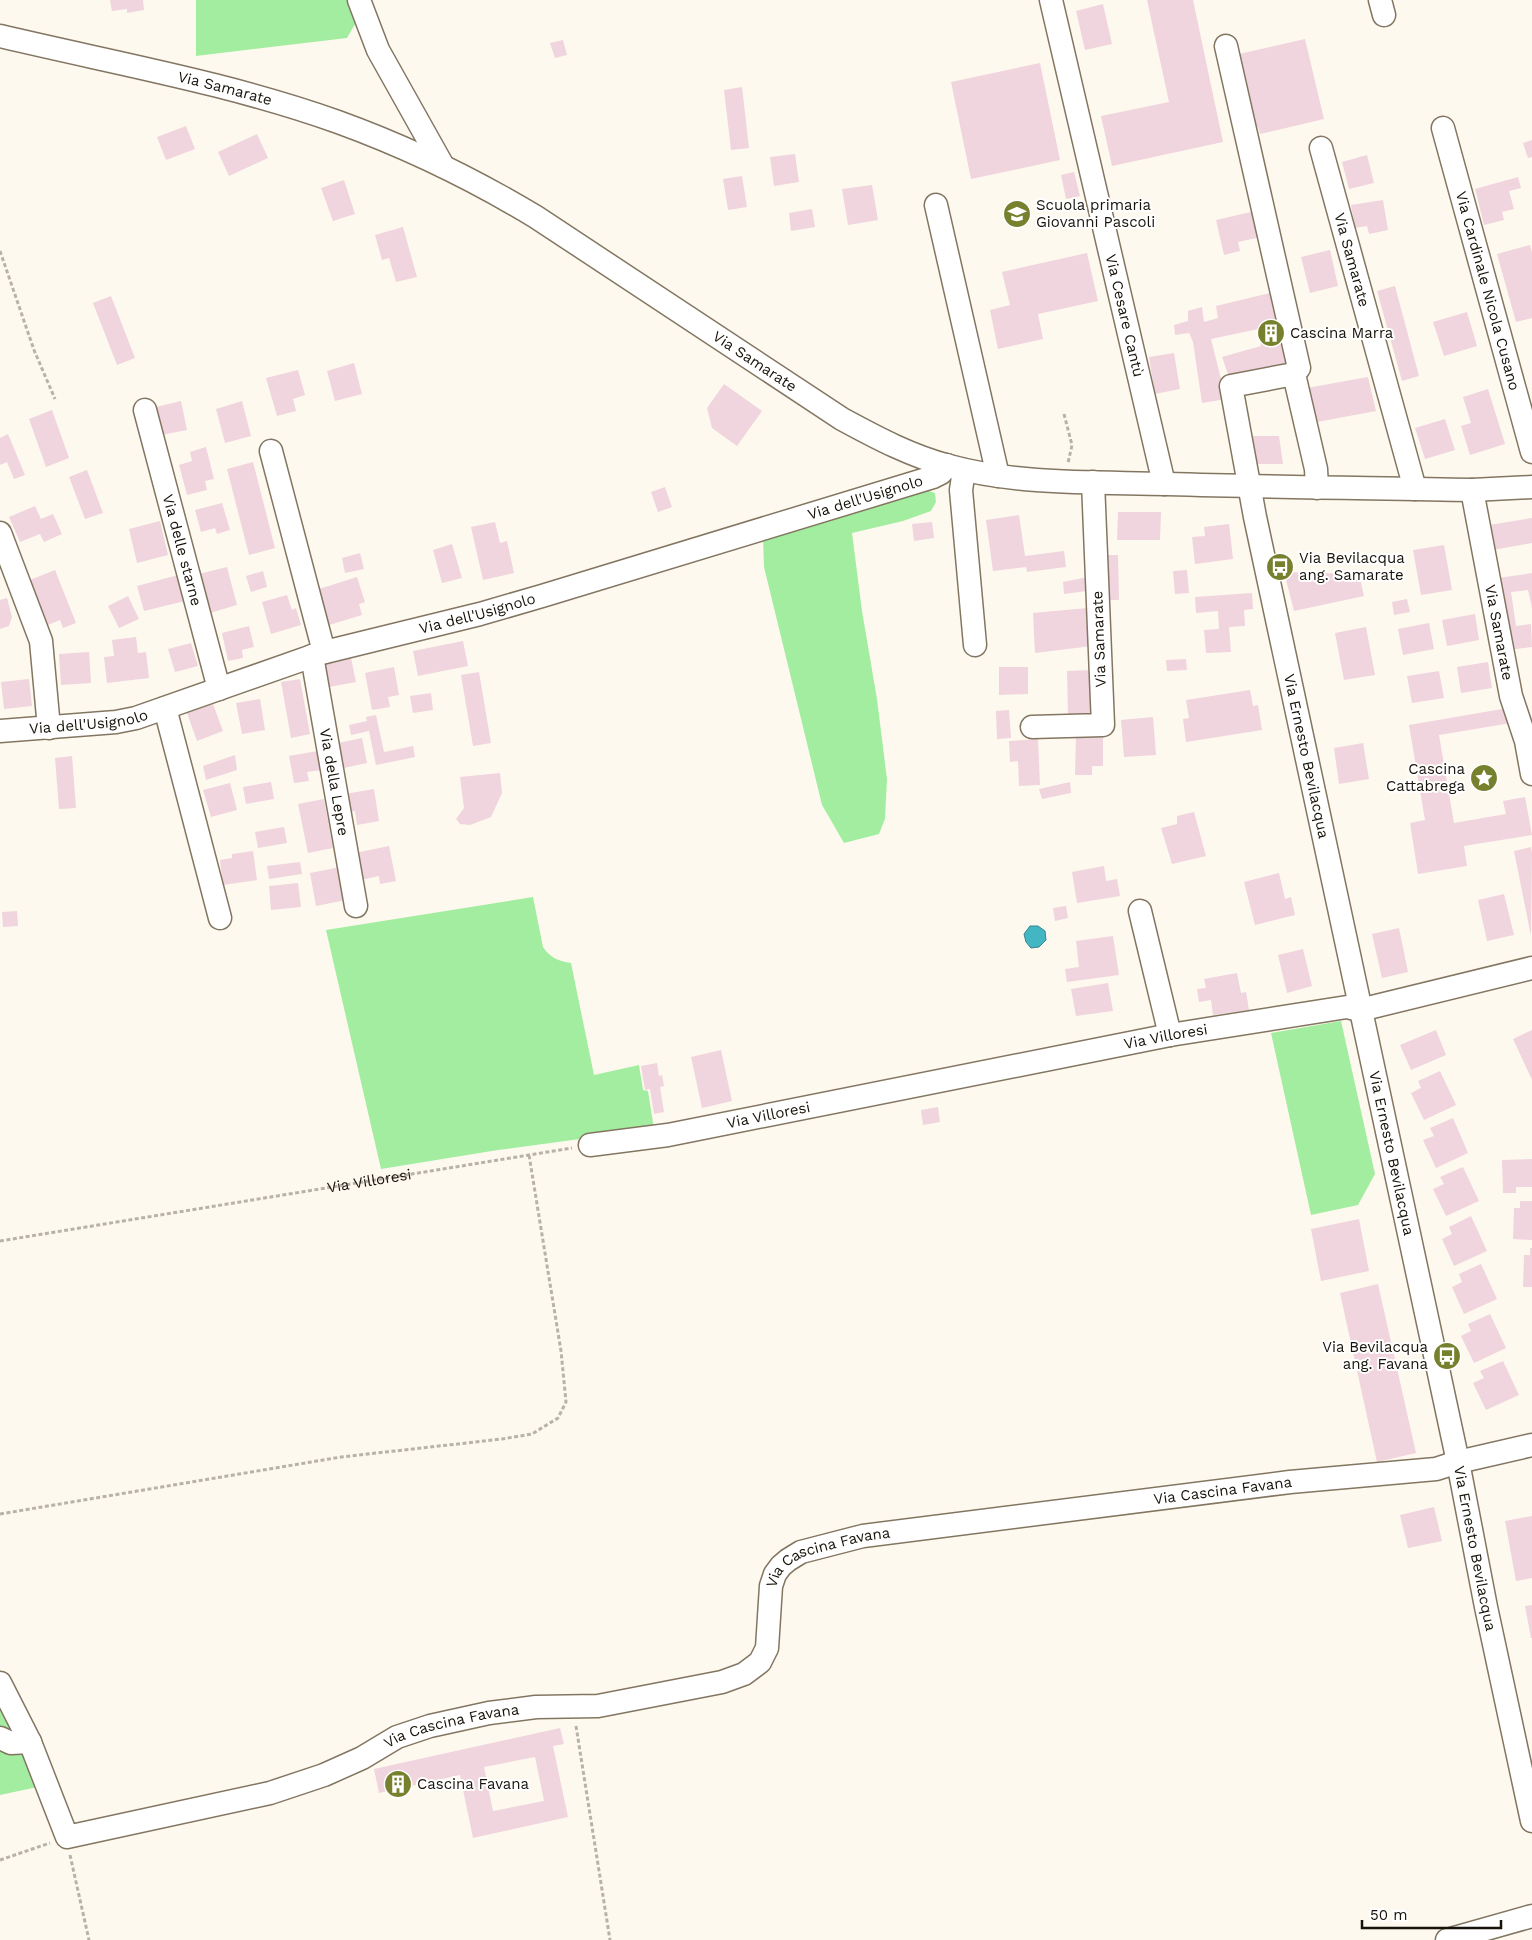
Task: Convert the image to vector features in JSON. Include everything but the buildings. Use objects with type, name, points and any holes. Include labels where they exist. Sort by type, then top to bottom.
[{"type":"street","points":[[359,0],[378,50],[444,166]]},
{"type":"street","name":"Via Cesare Cantù","points":[[1051,0],[1164,484]]},
{"type":"street","name":"Via Samarate","points":[[0,36],[278,103],[374,136],[444,166],[530,214],[842,419],[888,444],[956,468],[998,476],[1093,482],[1472,490],[1532,487]]},
{"type":"street","points":[[1226,46],[1299,368],[1294,374],[1316,469],[1317,488]]},
{"type":"street","name":"Via Cardinale Nicola Cusano","points":[[1444,128],[1532,452]]},
{"type":"street","name":"Via Samarate","points":[[1322,148],[1415,489]]},
{"type":"street","points":[[936,205],[998,476]]},
{"type":"street","name":"Via Ernesto Bevilacqua","points":[[1294,374],[1231,386],[1288,678],[1458,1462],[1490,1626],[1532,1821]]},
{"type":"street","name":"Via delle starne","points":[[144,410],[219,689]]},
{"type":"street","name":"Via della Lepre","points":[[271,451],[318,654],[356,906]]},
{"type":"street","points":[[956,468],[961,490],[975,645]]},
{"type":"street","name":"Via dell'Usignolo","points":[[0,730],[116,722],[164,708],[318,654],[480,614],[542,596],[933,477],[956,468]]},
{"type":"street","name":"Via Samarate","points":[[1032,727],[1102,725],[1093,482]]},
{"type":"street","name":"Via Samarate","points":[[1472,490],[1511,696],[1526,741],[1532,774]]},
{"type":"street","points":[[0,533],[41,641],[49,728]]},
{"type":"street","points":[[164,708],[220,918]]},
{"type":"street","points":[[1140,911],[1170,1035]]},
{"type":"street","name":"Via Villoresi","points":[[590,1145],[668,1135],[1170,1035],[1346,1007],[1360,1010],[1532,968]]},
{"type":"street","name":"Via Cascina Favana","points":[[67,1837],[270,1792],[324,1775],[362,1758],[397,1737],[430,1726],[489,1713],[536,1706],[598,1706],[722,1682],[744,1674],[760,1662],[767,1648],[772,1586],[775,1574],[788,1560],[801,1552],[826,1544],[862,1536],[1290,1482],[1436,1469],[1532,1444]]},
{"type":"street","points":[[0,1682],[30,1742],[67,1837]]},
{"type":"street","points":[[0,1738],[11,1743],[30,1742]]},
{"type":"street","points":[[1447,1940],[1532,1916]]},
{"type":"path","points":[[0,251],[34,350],[55,399]]},
{"type":"path","points":[[1064,414],[1072,445],[1066,468]]},
{"type":"path","name":"Via Villoresi","points":[[0,1241],[590,1145]]},
{"type":"path","points":[[0,1514],[340,1457],[502,1440],[532,1434],[558,1418],[566,1402],[561,1351],[528,1155]]},
{"type":"path","points":[[573,1707],[610,1940]]},
{"type":"path","points":[[0,1860],[67,1837],[89,1940]]},
{"type":"green space","points":[[196,0],[353,0],[358,19],[347,38],[196,56]]},
{"type":"green space","points":[[926,490],[935,493],[936,502],[931,511],[903,521],[852,533],[887,779],[885,819],[879,834],[844,843],[822,805],[764,567],[763,537]]},
{"type":"green space","points":[[533,897],[543,947],[555,958],[571,963],[594,1075],[639,1065],[643,1090],[648,1091],[654,1129],[498,1150],[381,1169],[326,930]]},
{"type":"green space","points":[[1341,1021],[1375,1174],[1358,1205],[1311,1215],[1271,1033]]},
{"type":"green space","points":[[0,1697],[47,1785],[0,1795]]},
{"type":"water","points":[[1030,926],[1038,926],[1045,931],[1046,940],[1039,947],[1031,948],[1026,942],[1024,934]]},
{"type":"place","name":"Scuola primaria Giovanni Pascoli","points":[[1017,214]]},
{"type":"place","name":"Cascina Marra","points":[[1271,333]]},
{"type":"place","name":"Via Bevilacqua ang. Samarate","points":[[1280,567]]},
{"type":"place","name":"Cascina Cattabrega","points":[[1484,778]]},
{"type":"place","name":"Via Bevilacqua ang. Favana","points":[[1447,1356]]},
{"type":"place","name":"Cascina Favana","points":[[398,1784]]}]
